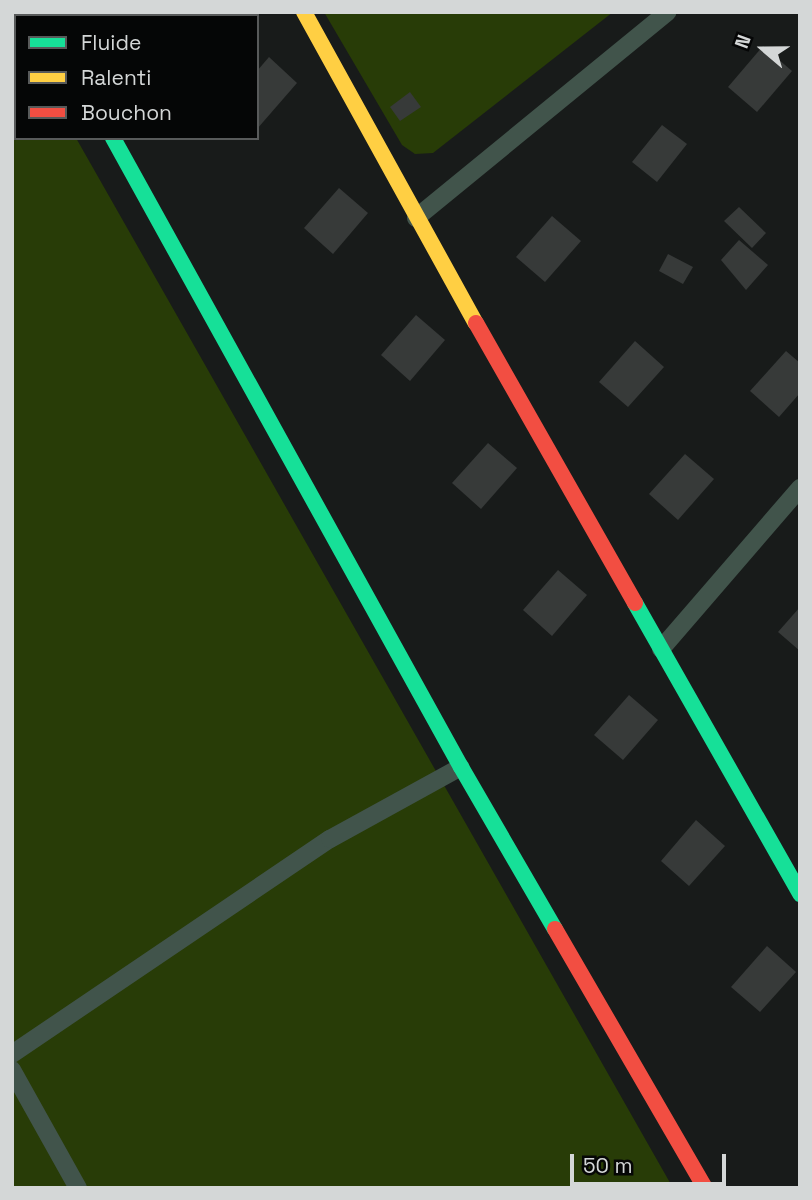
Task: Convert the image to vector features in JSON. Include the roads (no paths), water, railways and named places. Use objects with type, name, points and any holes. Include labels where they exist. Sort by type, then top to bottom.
[{"type":"street","points":[[303,12],[416,218],[800,894]]},
{"type":"street","points":[[416,218],[668,12]]},
{"type":"street","points":[[114,140],[461,767],[705,1188]]},
{"type":"street","points":[[661,649],[800,488]]},
{"type":"street","points":[[12,1054],[330,839],[461,767]]},
{"type":"street","points":[[12,1070],[78,1188]]}]
